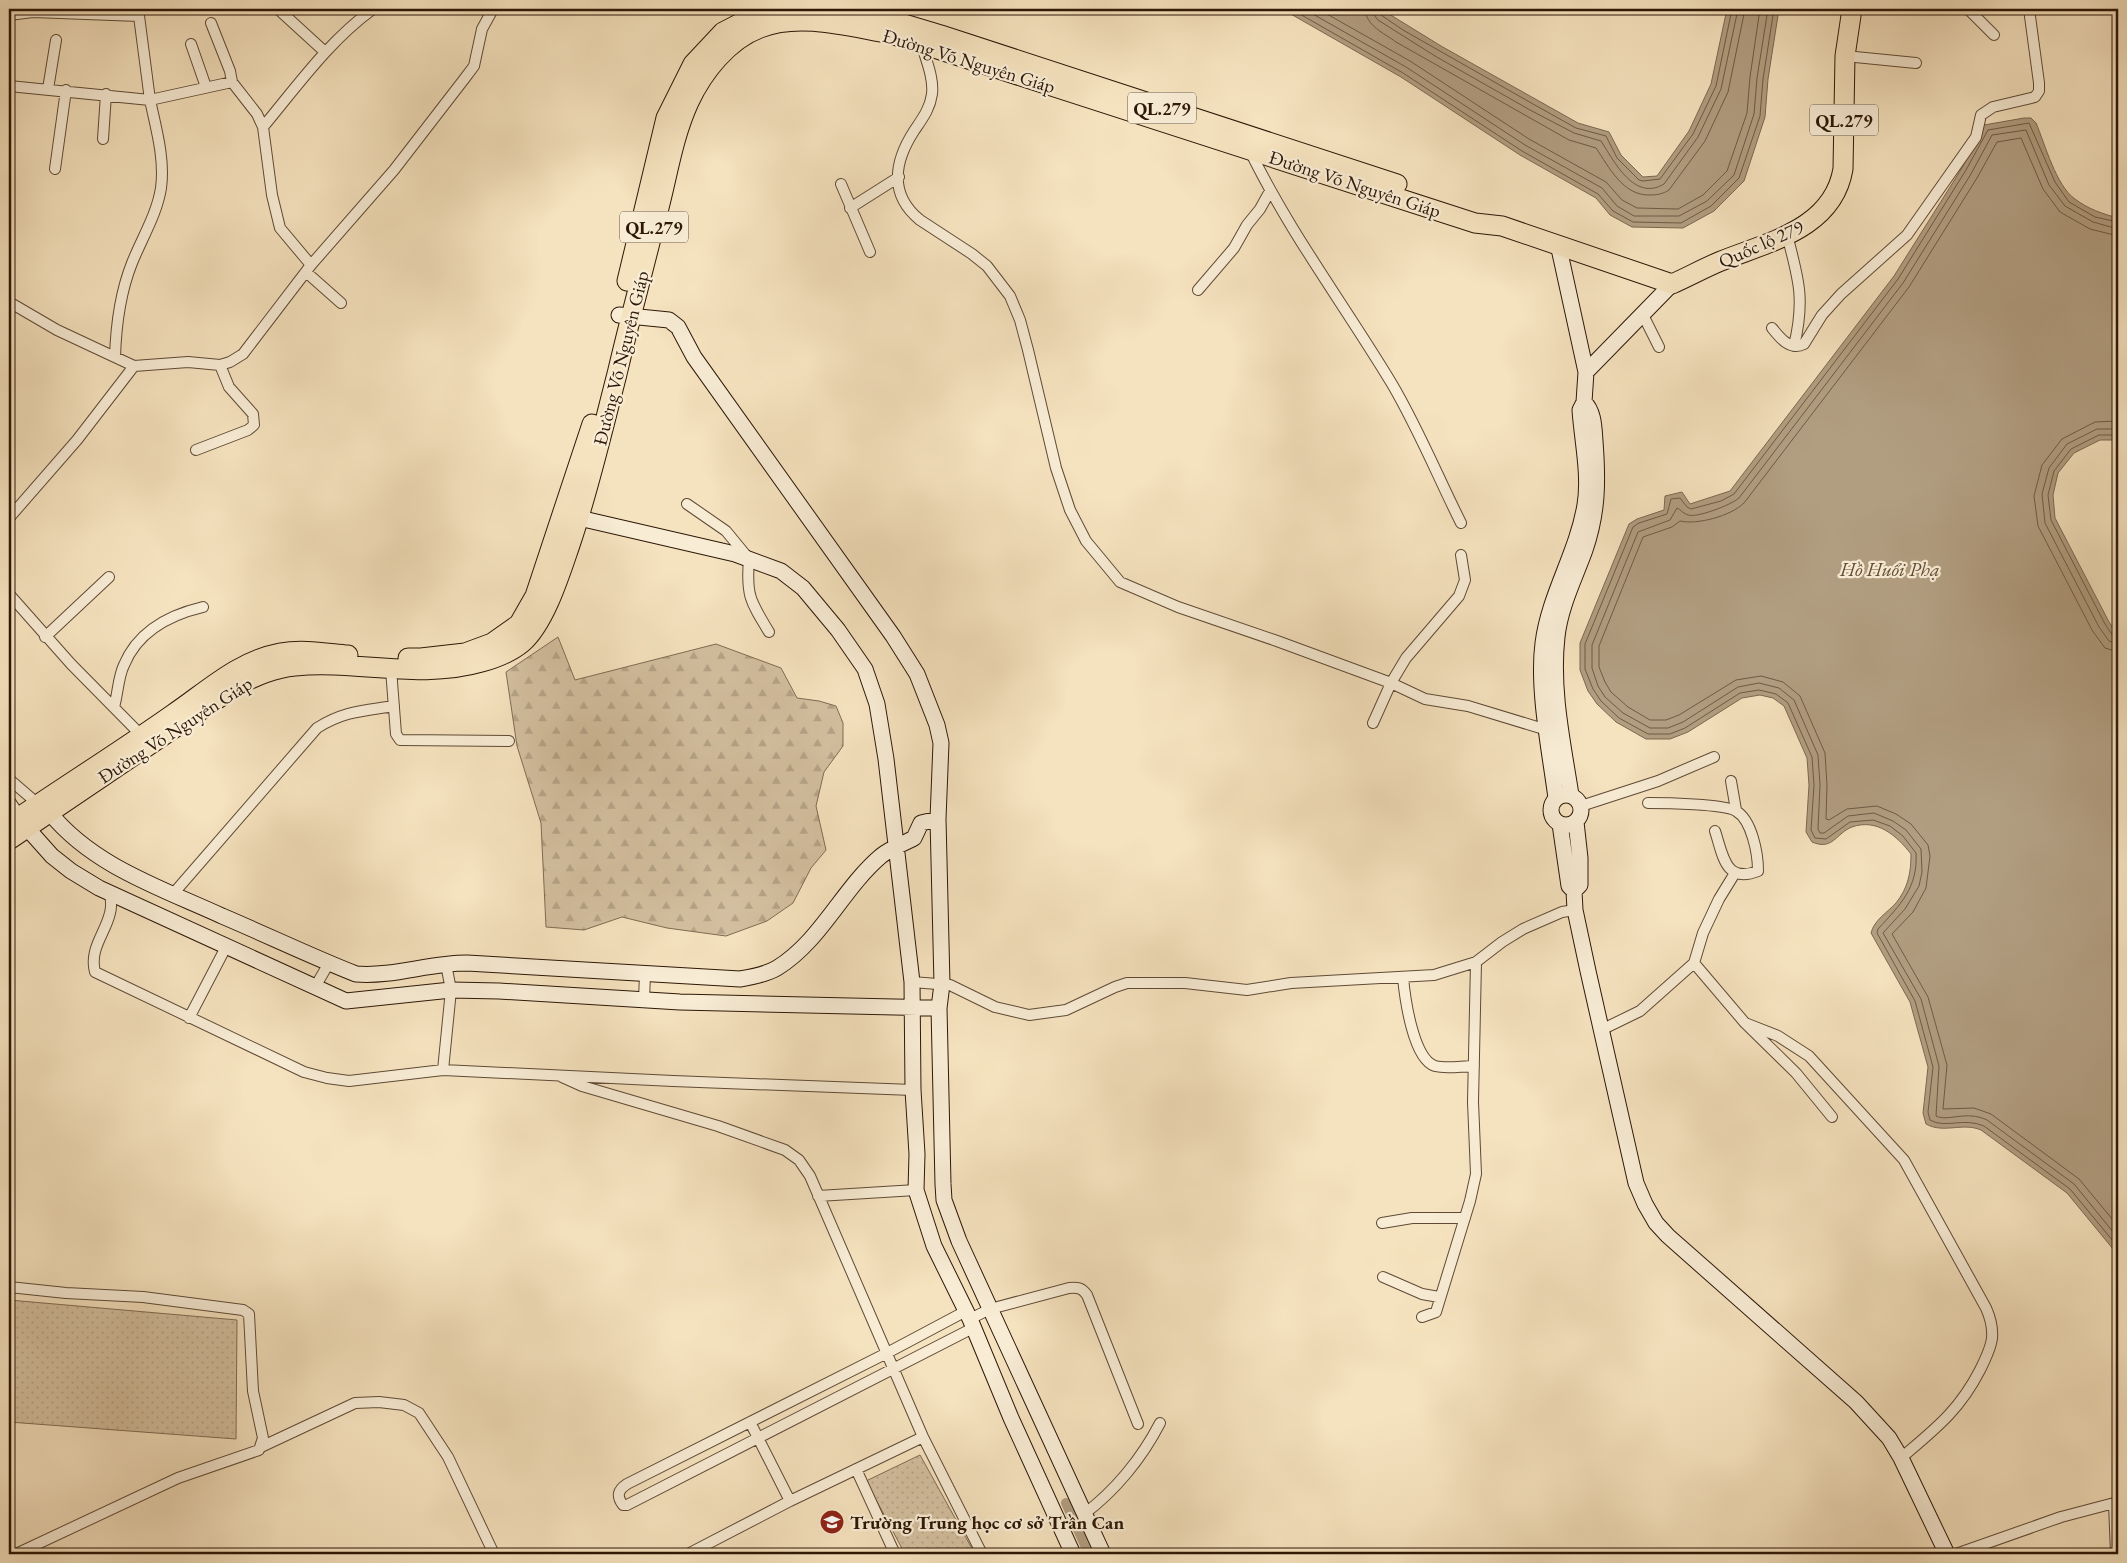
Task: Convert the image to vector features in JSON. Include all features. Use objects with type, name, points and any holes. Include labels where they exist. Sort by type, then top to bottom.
[{"type":"highway","name":"Đường Võ Nguyên Giáp","points":[[9,840],[19,823],[238,685],[276,668],[297,665],[426,670],[451,669],[498,658],[522,643],[536,625],[556,587],[586,498],[666,118],[693,64],[724,32],[755,12],[783,9]]},
{"type":"highway","name":"Quốc lộ 279","points":[[1672,284],[1720,261],[1787,235],[1812,222],[1835,193],[1842,169],[1845,56],[1852,9]]},
{"type":"highway","name":"Đường Võ Nguyên Giáp","points":[[44,809],[220,679],[254,661],[279,653],[303,650],[421,658],[466,653],[492,642],[519,624],[535,596],[588,438],[665,186],[678,128],[690,99],[717,57],[746,35],[760,28],[827,13],[891,34],[920,36],[1475,223],[1502,226],[1558,244]]},
{"type":"highway","name":"QL.279","points":[[1558,244],[1672,284]]},
{"type":"street","points":[[278,9],[325,52]]},
{"type":"street","points":[[263,127],[325,52],[346,31],[373,9]]},
{"type":"street","points":[[9,302],[56,330],[134,366],[188,362],[220,365],[230,362],[243,354],[308,268],[394,170],[466,78],[474,66],[482,29],[493,9]]},
{"type":"street","points":[[1968,9],[1994,35]]},
{"type":"street","points":[[1772,328],[1789,345],[1804,344],[1822,315],[1841,294],[1907,235],[1976,137],[1981,115],[1993,107],[2035,97],[2039,92],[2039,83],[2029,9]]},
{"type":"street","points":[[9,16],[33,12],[139,12],[150,100],[160,155],[161,188],[148,228],[131,264],[120,303],[116,324],[115,357]]},
{"type":"street","points":[[211,23],[230,71],[232,82],[257,114],[263,127],[272,195],[280,228],[308,268],[341,303]]},
{"type":"street","points":[[920,36],[932,92],[924,118],[904,150],[899,176],[899,193],[912,214],[987,266],[1010,296],[1026,343],[1056,468],[1070,510],[1086,541],[1113,574],[1127,585],[1178,606],[1391,683],[1425,699],[1468,706],[1547,730]]},
{"type":"street","points":[[48,89],[56,40]]},
{"type":"street","points":[[191,44],[206,87]]},
{"type":"street","points":[[1845,56],[1916,63]]},
{"type":"street","points":[[9,86],[66,90],[150,100],[232,82]]},
{"type":"street","points":[[55,168],[66,90]]},
{"type":"street","points":[[103,139],[106,94]]},
{"type":"street","points":[[1262,150],[1270,191],[1392,384],[1461,523]]},
{"type":"street","points":[[850,208],[899,176]]},
{"type":"street","points":[[841,184],[870,252]]},
{"type":"street","points":[[1198,290],[1234,248],[1270,191]]},
{"type":"street","points":[[1787,235],[1800,290],[1801,307],[1794,346]]},
{"type":"street","points":[[1558,244],[1586,372],[1584,402],[1580,410],[1585,503],[1581,522],[1554,599],[1543,644],[1542,663],[1547,730],[1570,800],[1581,812],[1576,822],[1580,858],[1580,885],[1574,890]]},
{"type":"street","points":[[1586,372],[1672,284]]},
{"type":"street","points":[[1643,315],[1659,347]]},
{"type":"street","points":[[625,316],[669,320],[678,327],[694,357],[893,636],[917,674],[937,725],[941,743],[938,820],[942,984],[939,1008],[944,1200],[959,1241],[1103,1554]]},
{"type":"street","points":[[196,450],[248,430],[254,425],[253,414],[229,387],[220,365]]},
{"type":"street","points":[[9,518],[102,410],[134,366]]},
{"type":"street","points":[[1570,800],[1556,696],[1555,666],[1557,635],[1561,618],[1586,548],[1596,509],[1598,478],[1591,408],[1584,402]]},
{"type":"street","points":[[687,504],[726,531],[749,559],[748,592],[755,610],[769,632]]},
{"type":"street","points":[[579,518],[734,554],[781,571],[803,588],[838,630],[865,669],[877,704],[886,759],[912,982],[913,1090],[917,1154],[916,1190],[934,1246],[969,1319],[1011,1418],[1073,1554]]},
{"type":"street","points":[[1373,723],[1391,683],[1406,658],[1459,596],[1465,580],[1461,555]]},
{"type":"street","points":[[46,637],[110,576]]},
{"type":"street","points":[[9,594],[46,637],[142,735]]},
{"type":"street","points":[[114,707],[123,667],[130,652],[150,629],[181,612],[202,607]]},
{"type":"street","points":[[392,669],[396,734],[400,740],[509,742]]},
{"type":"street","points":[[173,894],[318,728],[334,718],[349,713],[394,706]]},
{"type":"street","points":[[1576,822],[1566,825],[1560,824],[1554,819],[1551,812],[1552,804],[1658,781],[1714,757]]},
{"type":"street","points":[[9,779],[44,809],[63,829],[94,854],[173,894],[328,965],[356,974],[374,975],[467,963],[645,975],[740,979],[776,968],[805,945],[881,856],[896,846],[914,838],[922,823],[938,820]]},
{"type":"street","points":[[1715,831],[1727,867],[1734,874],[1748,875],[1758,871],[1758,858],[1754,841],[1745,821],[1736,810],[1731,781]]},
{"type":"street","points":[[9,800],[19,823],[52,856],[71,871],[110,893],[226,947],[317,983],[346,1001],[450,985],[499,990],[939,1008]]},
{"type":"street","points":[[1648,803],[1716,806],[1736,810]]},
{"type":"street","points":[[1560,824],[1569,886],[1574,890],[1575,910],[1636,1183],[1656,1223],[1668,1236],[1856,1402],[1889,1438],[1901,1458],[1947,1554]]},
{"type":"street","points":[[1602,1030],[1640,1011],[1694,963],[1703,933],[1719,899],[1734,874]]},
{"type":"street","points":[[110,893],[110,912],[93,957],[95,972],[304,1072],[327,1078],[360,1081],[444,1070],[913,1090]]},
{"type":"street","points":[[912,982],[942,984],[959,988],[995,1007],[1029,1015],[1042,1015],[1066,1010],[1127,983],[1184,983],[1247,990],[1291,983],[1434,975],[1476,962],[1523,929],[1562,912],[1575,910]]},
{"type":"street","points":[[189,1018],[226,947]]},
{"type":"street","points":[[1422,1317],[1436,1312],[1439,1297],[1465,1218],[1476,1174],[1473,1110],[1476,962]]},
{"type":"street","points":[[1694,963],[1745,1023],[1796,1073],[1832,1117]]},
{"type":"street","points":[[317,983],[328,965]]},
{"type":"street","points":[[444,1070],[450,985],[447,965]]},
{"type":"street","points":[[644,995],[645,975]]},
{"type":"street","points":[[1403,978],[1409,1023],[1427,1061],[1433,1065],[1444,1067],[1474,1066]]},
{"type":"street","points":[[1745,1023],[1778,1036],[1810,1056],[1904,1160],[1991,1320],[1992,1338],[1986,1358],[1965,1396],[1954,1411],[1901,1458]]},
{"type":"street","points":[[559,1075],[582,1086],[718,1126],[786,1150],[799,1160],[810,1176],[923,1437],[982,1554]]},
{"type":"street","points":[[818,1196],[916,1190]]},
{"type":"street","points":[[1382,1223],[1412,1218],[1465,1218]]},
{"type":"street","points":[[1383,1277],[1422,1294],[1439,1297]]},
{"type":"street","points":[[9,1286],[66,1293],[143,1297],[243,1310],[249,1314],[252,1391],[263,1438],[261,1447]]},
{"type":"street","points":[[969,1319],[894,1369],[627,1505],[623,1505],[620,1501],[618,1494],[621,1488],[627,1484],[887,1353],[990,1309],[1070,1288],[1078,1287],[1083,1290],[1091,1304],[1138,1424]]},
{"type":"street","points":[[16,1554],[178,1478],[259,1450],[261,1447],[355,1403],[379,1402],[404,1405],[419,1413],[448,1457],[494,1554]]},
{"type":"street","points":[[750,1422],[790,1502]]},
{"type":"street","points":[[1084,1514],[1098,1504],[1122,1478],[1141,1454],[1160,1423]]},
{"type":"street","points":[[688,1554],[923,1437]]},
{"type":"street","points":[[856,1469],[894,1554]]},
{"type":"street","points":[[1956,1554],[2061,1518],[2116,1503],[2116,1554]]},
{"type":"green space","points":[[558,637],[575,680],[716,644],[781,668],[797,698],[836,706],[843,723],[843,746],[824,772],[816,806],[826,850],[811,868],[793,903],[767,921],[726,936],[667,928],[622,917],[584,930],[546,927],[541,823],[517,746],[506,672]]},
{"type":"green space","points":[[9,1300],[237,1320],[236,1439],[9,1422]]},
{"type":"green space","points":[[920,1455],[975,1554],[905,1554],[866,1481]]},
{"type":"water","points":[[1282,9],[1381,9],[1441,46],[1578,123],[1609,132],[1621,155],[1643,177],[1657,176],[1689,131],[1711,84],[1727,9],[1779,9],[1768,79],[1765,117],[1744,181],[1714,211],[1683,228],[1632,227],[1610,215],[1596,198],[1520,155],[1401,77]]},
{"type":"water","name":"Hồ Huổi Phạ","points":[[2031,118],[2036,123],[2057,175],[2068,193],[2080,203],[2090,208],[2118,218],[2118,440],[2100,440],[2074,453],[2058,473],[2053,495],[2055,518],[2118,636],[2118,1255],[2067,1193],[1981,1130],[1967,1127],[1940,1128],[1926,1124],[1923,1113],[1928,1067],[1910,1002],[1871,933],[1878,920],[1896,903],[1903,892],[1909,874],[1911,854],[1886,830],[1870,825],[1852,827],[1830,843],[1819,844],[1812,842],[1806,832],[1809,785],[1807,758],[1784,706],[1773,698],[1760,695],[1742,698],[1688,732],[1670,739],[1646,739],[1616,722],[1597,704],[1588,691],[1580,670],[1580,643],[1629,524],[1637,519],[1664,510],[1665,496],[1682,492],[1690,504],[1730,491],[1894,276],[1962,168],[1984,125]]},
{"type":"waterway","points":[[1066,1503],[1089,1554]]},
{"type":"place","name":"Trường Trung học cơ sở Trần Can","points":[[832,1522]]}]
